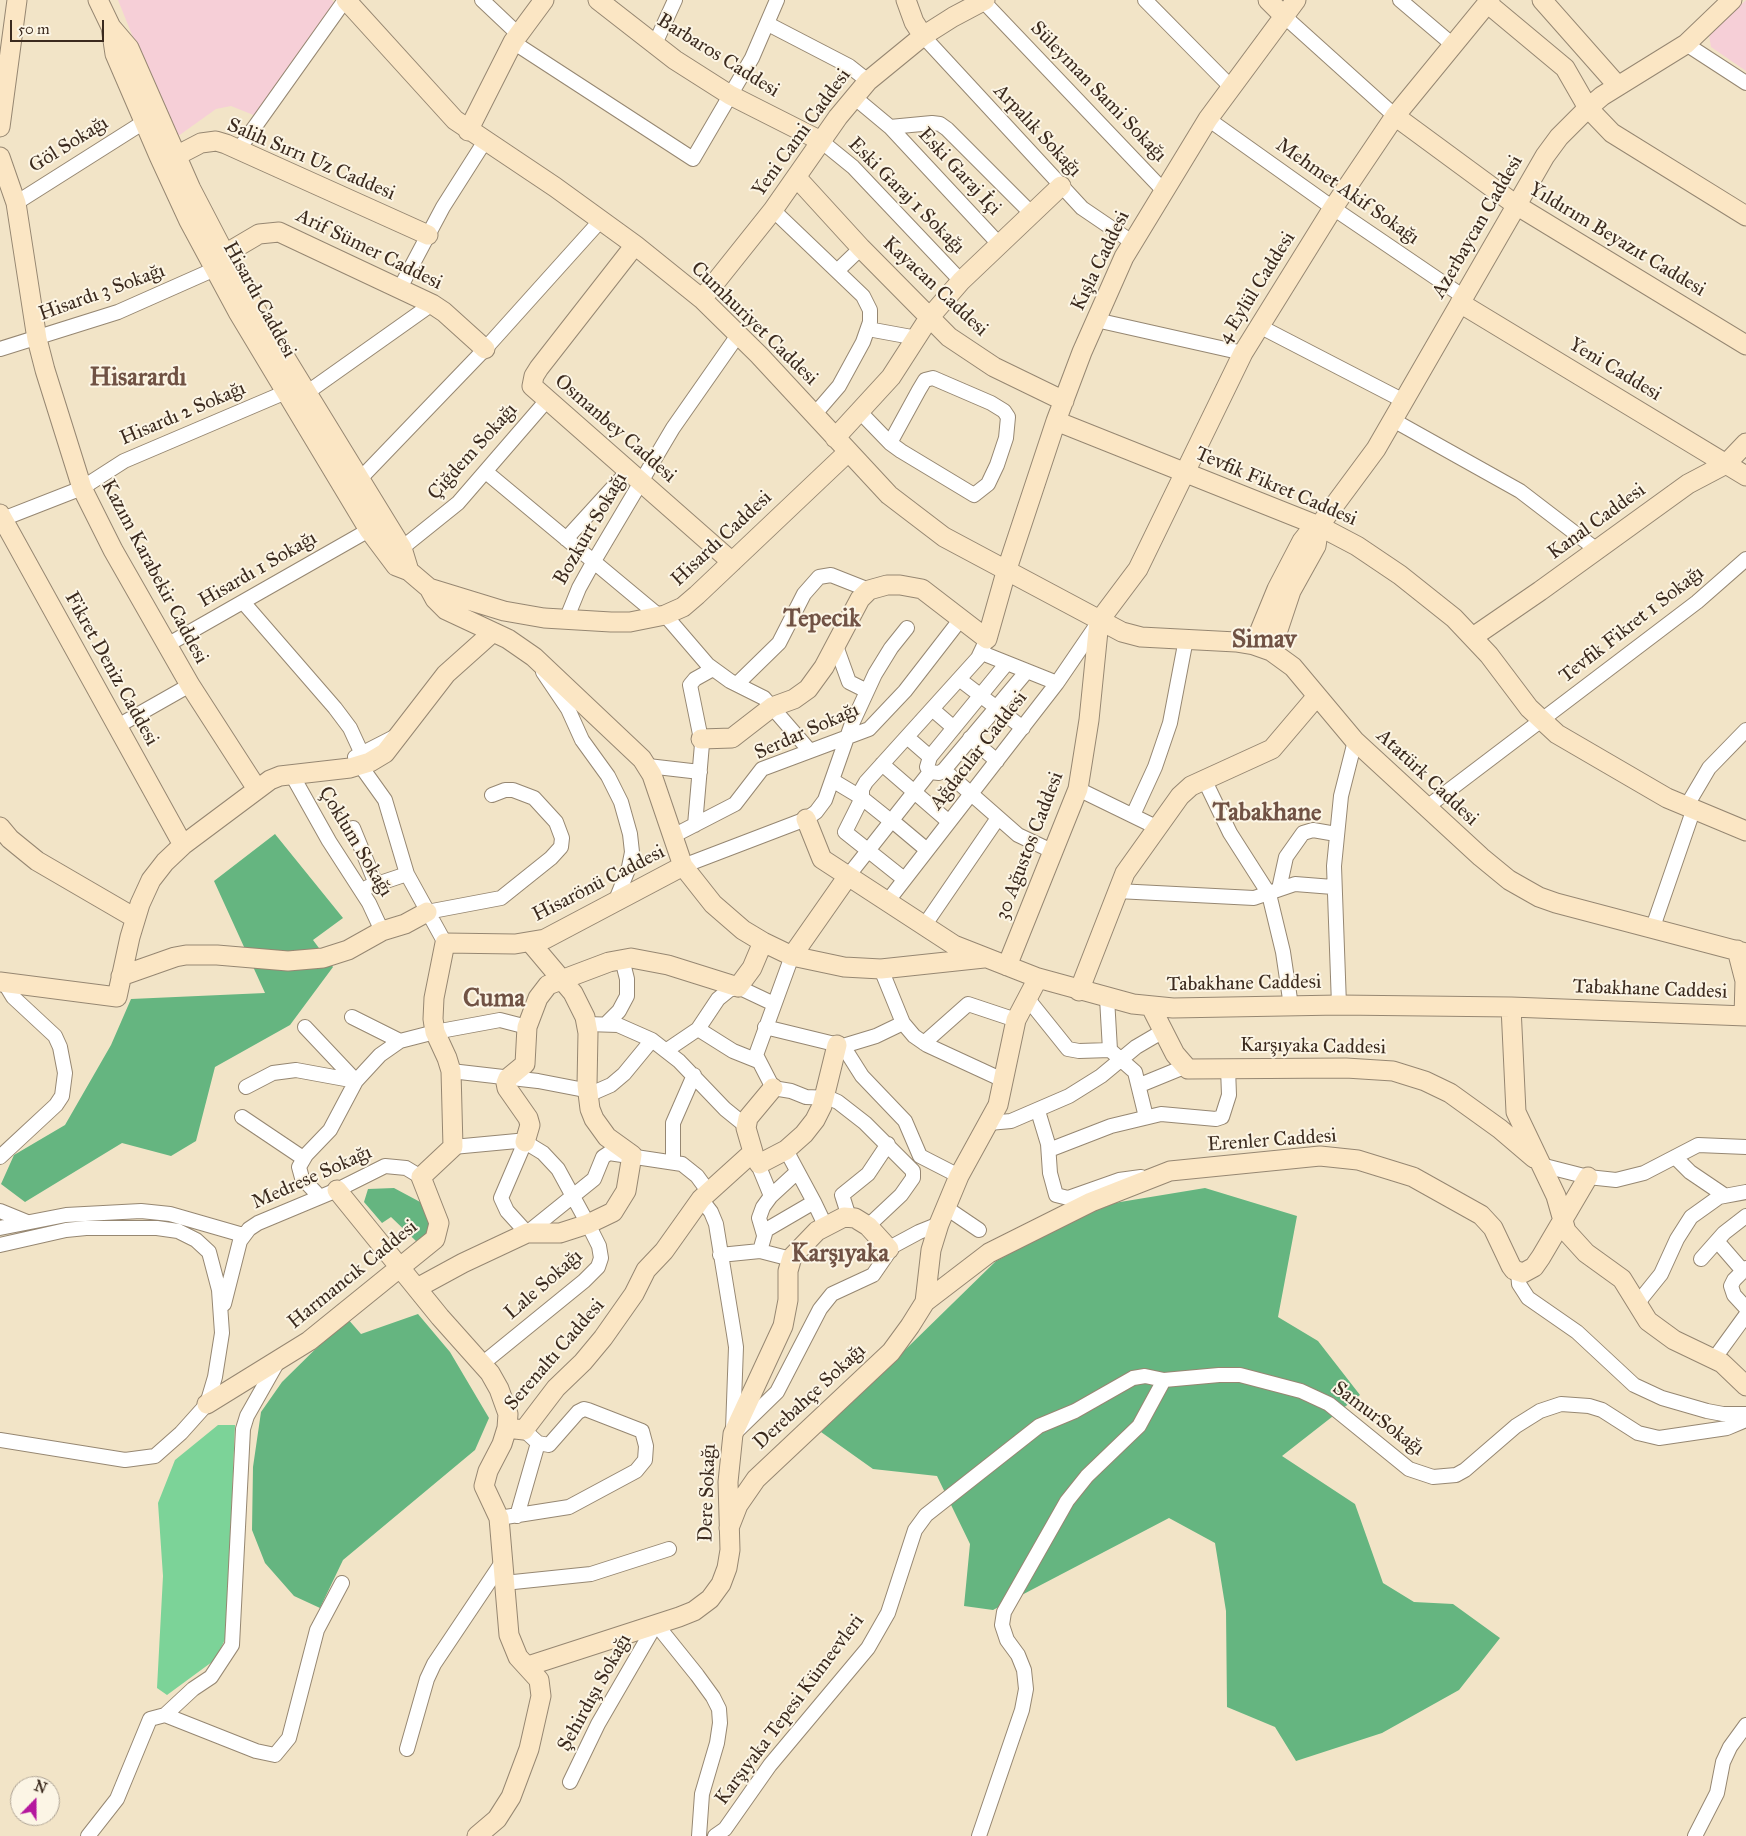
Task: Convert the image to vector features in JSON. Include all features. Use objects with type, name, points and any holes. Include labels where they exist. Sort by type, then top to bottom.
[{"type":"street","points":[[0,126],[17,0]]},
{"type":"street","name":"Hisardı Caddesi","points":[[98,0],[111,27],[129,48],[220,261],[286,392],[370,530],[396,566],[409,571],[429,588],[526,616],[611,622],[662,615],[690,601],[848,452]]},
{"type":"street","points":[[239,150],[346,0]]},
{"type":"street","name":"Cumhuriyet Caddesi","points":[[346,0],[424,88],[468,131],[556,187],[635,245],[702,299],[738,334],[889,495],[944,537],[1099,621]]},
{"type":"street","points":[[482,0],[516,38],[693,160],[752,58],[777,0]]},
{"type":"street","points":[[468,131],[516,38],[544,0]]},
{"type":"street","name":"Barbaros Caddesi","points":[[598,0],[654,46],[730,95],[821,141]]},
{"type":"street","points":[[654,46],[675,0]]},
{"type":"street","points":[[906,0],[914,22],[923,36]]},
{"type":"street","name":"Yeni Cami Caddesi","points":[[702,299],[773,210],[821,141],[868,81],[923,36],[984,0]]},
{"type":"street","name":"Süleyman Sami Sokağı","points":[[984,0],[1163,190]]},
{"type":"street","points":[[1145,0],[1232,88]]},
{"type":"street","points":[[1268,0],[1396,116]]},
{"type":"street","name":"Kışla Caddesi","points":[[984,646],[1006,572],[1056,421],[1096,320],[1132,242],[1208,119],[1296,0]]},
{"type":"street","points":[[1400,0],[1453,45]]},
{"type":"street","points":[[1542,0],[1618,86]]},
{"type":"street","name":"Azerbaycan Caddesi","points":[[1263,648],[1316,546],[1320,526],[1361,473],[1516,205],[1559,137],[1588,108],[1618,86],[1686,44],[1732,0]]},
{"type":"street","points":[[1488,1],[1564,68],[1588,108],[1612,133],[1746,216]]},
{"type":"street","name":"4 Eylül Caddesi","points":[[1099,621],[1138,568],[1242,353],[1333,208],[1396,116],[1488,1]]},
{"type":"street","points":[[768,24],[849,66],[868,81]]},
{"type":"street","name":"Hisardı Caddesi","points":[[111,27],[115,54],[190,221],[262,322],[402,548],[409,571]]},
{"type":"street","name":"Arpalık Sokağı","points":[[923,36],[1061,186],[1095,219],[1132,242]]},
{"type":"street","points":[[1686,44],[1746,83]]},
{"type":"street","name":"Eski Garaj İçi","points":[[854,97],[890,127],[999,244]]},
{"type":"street","name":"Yıldırım Beyazıt Caddesi","points":[[1396,116],[1516,205],[1746,344]]},
{"type":"street","name":"Mehmet Akif Sokağı","points":[[1208,119],[1462,300]]},
{"type":"street","name":"Göl Sokağı","points":[[16,203],[144,122]]},
{"type":"street","points":[[890,127],[940,124],[1031,213]]},
{"type":"street","name":"Eski Garaj 1 Sokağı","points":[[821,141],[853,167],[961,281]]},
{"type":"street","name":"Salih Sırrı Uz Caddesi","points":[[176,156],[208,142],[226,144],[428,235]]},
{"type":"street","points":[[400,288],[428,235],[485,142]]},
{"type":"street","name":"Kazım Karabekir Caddesi","points":[[0,158],[16,203],[37,339],[55,405],[82,488],[108,543],[190,684],[263,784]]},
{"type":"street","name":"Kayacan Caddesi","points":[[796,178],[861,248],[949,337],[974,356],[1064,401]]},
{"type":"street","points":[[835,438],[892,378],[930,318],[961,281],[1061,186]]},
{"type":"street","points":[[773,210],[837,271],[868,303],[870,310],[868,329],[842,380],[814,415]]},
{"type":"street","points":[[359,480],[485,349],[601,220]]},
{"type":"street","name":"Arif Sümer Caddesi","points":[[220,261],[259,234],[279,232],[432,304],[444,312],[485,349]]},
{"type":"street","name":"Osmanbey Caddesi","points":[[635,245],[534,376],[532,386],[732,562]]},
{"type":"street","points":[[837,271],[861,248]]},
{"type":"street","name":"Hisardı 3 Sokağı","points":[[0,349],[37,339],[118,312],[220,261]]},
{"type":"street","name":"Yeni Caddesi","points":[[1462,300],[1746,476]]},
{"type":"street","points":[[305,394],[432,304]]},
{"type":"street","points":[[1096,320],[1242,353]]},
{"type":"street","points":[[1259,326],[1404,401]]},
{"type":"street","points":[[868,329],[917,338]]},
{"type":"street","name":"Bozkurt Sokağı","points":[[566,620],[579,588],[594,561],[634,476],[687,407],[738,334]]},
{"type":"street","points":[[860,412],[890,443],[914,461],[974,495],[988,484],[997,465],[1009,424],[1008,417],[1004,411],[940,379],[933,378],[925,380],[918,390],[890,443]]},
{"type":"street","name":"Hisardı 2 Sokağı","points":[[1,517],[82,488],[124,461],[286,392],[305,394]]},
{"type":"street","name":"Çiğdem Sokağı","points":[[402,548],[454,507],[548,399]]},
{"type":"street","points":[[1393,420],[1520,490],[1597,550]]},
{"type":"street","name":"Tevfik Fikret Caddesi","points":[[1056,421],[1320,526],[1357,546],[1400,575],[1473,636],[1540,720],[1572,745],[1689,809],[1746,831]]},
{"type":"street","name":"Kanal Caddesi","points":[[1473,636],[1688,484],[1726,464],[1746,443]]},
{"type":"street","points":[[486,472],[566,539],[662,615],[713,669],[737,684],[760,695],[810,751]]},
{"type":"street","points":[[566,539],[634,476]]},
{"type":"street","name":"Fikret Deniz Caddesi","points":[[1,517],[183,845]]},
{"type":"street","name":"Hisardı 1 Sokağı","points":[[167,645],[370,530]]},
{"type":"street","name":"Tevfik Fikret 1 Sokağı","points":[[1427,807],[1697,602],[1746,559]]},
{"type":"street","points":[[737,684],[780,643],[804,594],[819,577],[831,575],[869,590]]},
{"type":"street","points":[[701,739],[732,738],[772,707],[794,699],[808,689],[836,646],[860,599],[869,590],[887,585],[900,585],[922,590],[960,620],[984,646],[1007,663],[1058,683]]},
{"type":"street","points":[[429,588],[435,599],[446,610],[493,632],[534,657],[648,766],[683,866],[713,904],[743,930],[792,956],[844,966],[881,969],[985,958]]},
{"type":"street","points":[[243,602],[335,708],[350,728],[361,759],[388,807],[408,874],[445,943],[434,998],[433,1019],[435,1032],[451,1071],[453,1147]]},
{"type":"street","name":"Serdar Sokağı","points":[[673,836],[735,804],[762,769],[869,729],[892,706],[960,620]]},
{"type":"street","points":[[1099,621],[1130,635],[1263,648]]},
{"type":"street","name":"Ağdacılar Caddesi","points":[[886,902],[1058,683],[1099,621]]},
{"type":"street","name":"30 Ağustos Caddesi","points":[[1007,966],[1078,789],[1090,720],[1099,621]]},
{"type":"street","points":[[683,866],[806,819],[821,806],[867,691],[887,655],[907,628]]},
{"type":"street","points":[[263,784],[292,775],[385,753],[451,669],[493,632]]},
{"type":"street","points":[[1133,815],[1155,767],[1170,723],[1186,639]]},
{"type":"street","points":[[836,646],[849,682],[867,691]]},
{"type":"street","points":[[904,879],[845,832],[862,798],[864,786],[959,679],[984,646]]},
{"type":"street","name":"Atatürk Caddesi","points":[[1263,648],[1292,667],[1354,741],[1497,872],[1523,889],[1556,903],[1741,952]]},
{"type":"street","points":[[534,657],[568,710],[582,740],[608,776],[621,802],[630,834],[632,852],[629,867],[616,900]]},
{"type":"street","points":[[1007,663],[930,758],[927,767],[937,771],[970,794],[1018,835],[1054,852]]},
{"type":"street","points":[[695,825],[701,739],[690,686],[695,679],[713,669]]},
{"type":"street","points":[[774,1088],[771,1079],[758,1061],[756,1050],[792,956],[848,876],[914,792],[970,738],[1027,671]]},
{"type":"street","points":[[959,679],[1023,728]]},
{"type":"street","points":[[116,727],[190,684]]},
{"type":"street","points":[[1080,991],[1117,891],[1133,860],[1180,796],[1190,786],[1256,758],[1272,749],[1317,696]]},
{"type":"street","points":[[932,709],[954,728]]},
{"type":"street","points":[[1653,928],[1689,809],[1705,774],[1746,730]]},
{"type":"street","points":[[907,737],[930,758]]},
{"type":"street","points":[[970,738],[997,761]]},
{"type":"street","points":[[1339,1005],[1333,887],[1336,834],[1344,779],[1354,741]]},
{"type":"street","points":[[2,982],[117,997],[135,918],[151,880],[183,845],[286,767],[361,759]]},
{"type":"street","points":[[882,764],[949,822]]},
{"type":"street","points":[[648,766],[700,772]]},
{"type":"street","name":"Çoklum Sokağı","points":[[292,775],[329,841],[361,889],[382,931]]},
{"type":"street","points":[[1204,779],[1230,833],[1274,892]]},
{"type":"street","points":[[832,780],[862,798],[892,820],[927,850]]},
{"type":"street","points":[[1078,789],[1156,827]]},
{"type":"street","points":[[121,976],[186,955],[216,955],[280,961],[322,958],[348,950],[382,931],[404,924],[427,912],[501,898],[551,858],[561,847],[562,838],[556,822],[534,798],[513,790],[505,790],[492,796]]},
{"type":"street","points":[[924,926],[998,818]]},
{"type":"street","name":"Tabakhane Caddesi","points":[[806,819],[822,859],[954,945],[1038,978],[1107,998],[1152,1006],[1339,1005],[1511,1007],[1745,1016]]},
{"type":"street","points":[[353,828],[376,884]]},
{"type":"street","points":[[1291,1006],[1274,892],[1286,857],[1303,833],[1313,830],[1336,834]]},
{"type":"street","points":[[2,832],[22,850],[63,878],[135,918]]},
{"type":"street","name":"Hisarönü Caddesi","points":[[445,943],[515,944],[530,942],[557,933],[683,866]]},
{"type":"street","points":[[361,889],[408,874]]},
{"type":"street","points":[[1117,891],[1254,898],[1303,884],[1333,887]]},
{"type":"street","points":[[530,942],[597,1024],[626,1027],[667,1050],[694,1075],[725,1109],[746,1126],[771,1196]]},
{"type":"street","points":[[667,1050],[698,1029],[724,993],[738,987],[752,968],[763,942]]},
{"type":"street","points":[[1741,952],[1745,981],[1745,1016]]},
{"type":"street","points":[[632,1155],[629,1180],[622,1200],[613,1212],[588,1224],[560,1233],[527,1232],[507,1211],[501,1198],[525,1142],[530,1125],[528,1118],[507,1088],[508,1078],[525,1064],[526,1027],[542,991],[553,982],[622,959],[645,959],[738,987],[774,1004]]},
{"type":"street","points":[[597,1024],[619,1011],[627,996],[627,979],[622,959]]},
{"type":"street","points":[[881,969],[908,1031],[924,1043],[1004,1081]]},
{"type":"street","points":[[925,1302],[931,1250],[942,1216],[959,1176],[998,1105],[1016,1020],[1038,978]]},
{"type":"street","points":[[0,1157],[56,1105],[62,1096],[65,1073],[60,1047],[55,1036],[13,997],[2,982]]},
{"type":"street","points":[[1027,998],[1068,1049],[1079,1051],[1110,1050],[1135,1072],[1140,1085],[1146,1117]]},
{"type":"street","points":[[1107,998],[1110,1050]]},
{"type":"street","points":[[924,1043],[968,1004],[1016,1020]]},
{"type":"street","points":[[1140,1085],[1184,1067],[1175,1054],[1152,1006]]},
{"type":"street","points":[[1511,1007],[1516,1112],[1556,1196],[1566,1231],[1586,1253],[1622,1279],[1636,1305],[1648,1321],[1660,1332],[1714,1359],[1746,1386]]},
{"type":"street","points":[[352,1016],[400,1041]]},
{"type":"street","points":[[329,1193],[299,1172],[303,1158],[330,1130],[356,1081],[380,1055],[400,1041],[435,1032],[500,1020],[526,1027]]},
{"type":"street","points":[[765,1027],[840,1045],[876,1036],[903,1023]]},
{"type":"street","points":[[597,1024],[587,1091],[590,1109],[600,1128],[617,1146],[632,1155]]},
{"type":"street","points":[[305,1026],[356,1081]]},
{"type":"street","points":[[698,1029],[733,1051],[758,1061]]},
{"type":"street","points":[[989,1124],[1012,1121],[1038,1112],[1082,1090],[1136,1047],[1165,1030]]},
{"type":"street","points":[[451,1071],[538,1080],[587,1091],[602,1090],[624,1074],[652,1040]]},
{"type":"street","points":[[840,1045],[862,1076],[905,1121],[918,1151],[926,1160],[959,1176]]},
{"type":"street","name":"Serenaltı Caddesi","points":[[329,1193],[401,1268],[482,1364],[500,1389],[508,1414],[516,1429],[583,1362],[634,1294],[646,1270],[664,1251],[704,1195],[756,1158],[786,1150],[809,1128],[818,1114],[824,1098],[840,1045]]},
{"type":"street","name":"Karşıyaka Caddesi","points":[[1184,1067],[1193,1070],[1228,1068],[1374,1069],[1412,1076],[1450,1093],[1500,1129],[1541,1165]]},
{"type":"street","points":[[1049,1150],[1111,1126],[1161,1114],[1216,1119],[1222,1117],[1229,1096],[1228,1068]]},
{"type":"street","points":[[246,1087],[274,1073],[296,1070],[356,1081]]},
{"type":"street","points":[[673,1161],[673,1123],[694,1075]]},
{"type":"street","points":[[774,1088],[791,1091],[806,1097],[834,1100],[845,1106],[888,1144],[913,1171]]},
{"type":"street","points":[[746,1126],[750,1114],[774,1088]]},
{"type":"street","points":[[1038,1112],[1049,1150],[1056,1195],[1068,1198],[1119,1180],[1159,1174]]},
{"type":"street","points":[[242,1117],[303,1158]]},
{"type":"street","points":[[421,1177],[453,1147],[525,1142],[535,1147],[552,1161],[588,1224]]},
{"type":"street","points":[[850,1217],[842,1195],[868,1174],[888,1144]]},
{"type":"street","points":[[1541,1165],[1588,1177],[1616,1180],[1635,1177],[1703,1144],[1746,1147]]},
{"type":"street","points":[[786,1150],[825,1225]]},
{"type":"street","points":[[868,1226],[901,1195],[913,1178],[918,1151]]},
{"type":"street","points":[[417,1288],[527,1232],[594,1179],[606,1155],[612,1153],[673,1161],[690,1169],[714,1218],[736,1347],[733,1434]]},
{"type":"street","name":"Erenler Caddesi","points":[[925,1302],[975,1263],[1010,1242],[1084,1205],[1159,1174],[1231,1164],[1320,1156],[1375,1164],[1413,1177],[1481,1214],[1493,1228],[1511,1266],[1518,1272]]},
{"type":"street","points":[[1675,1157],[1690,1172],[1724,1195]]},
{"type":"street","name":"Medrese Sokağı","points":[[222,1315],[236,1251],[243,1236],[258,1223],[329,1193],[385,1166],[406,1168],[421,1177]]},
{"type":"street","points":[[764,1235],[760,1223],[760,1214],[771,1196],[797,1172]]},
{"type":"street","name":"Harmancık Caddesi","points":[[207,1404],[309,1341],[430,1244],[438,1232],[439,1223],[421,1177]]},
{"type":"street","points":[[1588,1177],[1534,1267],[1529,1271],[1518,1272],[1519,1284],[1528,1298],[1577,1332],[1634,1385],[1662,1398],[1707,1410],[1723,1414],[1746,1414]]},
{"type":"street","points":[[1636,1305],[1661,1274],[1681,1232],[1691,1217],[1713,1200],[1724,1195],[1746,1192]]},
{"type":"street","points":[[760,1251],[764,1235],[772,1226],[814,1202]]},
{"type":"street","points":[[0,1211],[27,1222]]},
{"type":"street","points":[[0,1228],[66,1215],[157,1212],[180,1216],[243,1236]]},
{"type":"street","points":[[942,1216],[979,1230]]},
{"type":"street","name":"Dere Sokağı","points":[[528,1666],[694,1611],[710,1599],[722,1584],[727,1568],[729,1528],[728,1482],[733,1434],[777,1392],[826,1300],[836,1291],[860,1283],[873,1275],[889,1249],[942,1216]]},
{"type":"street","points":[[1701,1259],[1717,1241],[1746,1216]]},
{"type":"street","points":[[733,1434],[783,1326],[788,1300],[788,1271],[791,1259],[801,1245],[825,1225],[844,1217],[850,1217],[868,1226],[889,1249]]},
{"type":"street","name":"Lale Sokağı","points":[[482,1364],[592,1274],[601,1258],[599,1246],[588,1224]]},
{"type":"street","points":[[0,1244],[66,1230],[86,1228],[157,1228],[178,1231],[196,1240],[209,1252],[220,1290],[222,1315],[220,1352],[207,1404],[181,1434],[155,1456],[125,1460],[0,1440]]},
{"type":"street","points":[[1717,1241],[1744,1270],[1732,1283],[1731,1291],[1746,1308]]},
{"type":"street","points":[[720,1255],[760,1251],[791,1259]]},
{"type":"street","name":"Derebahçe Sokağı","points":[[729,1528],[738,1506],[756,1479],[891,1352],[925,1302]]},
{"type":"street","points":[[1714,1359],[1746,1316]]},
{"type":"street","points":[[88,1836],[117,1799],[150,1719],[165,1715],[194,1689],[211,1677],[232,1644],[243,1429],[247,1416],[276,1363]]},
{"type":"street","name":"SamurSokağı","points":[[1164,1380],[1240,1375],[1301,1391],[1322,1400],[1342,1414],[1409,1469],[1433,1477],[1456,1475],[1465,1470],[1516,1426],[1540,1411],[1561,1404],[1582,1405],[1602,1410],[1638,1433],[1659,1438],[1727,1428],[1746,1420]]},
{"type":"street","name":"Karşıyaka Tepesi Kümeevleri","points":[[715,1836],[725,1829],[770,1765],[868,1648],[888,1613],[913,1534],[926,1515],[1039,1426],[1075,1411],[1133,1378],[1145,1376],[1164,1380]]},
{"type":"street","points":[[979,1836],[1020,1719],[1026,1689],[1024,1670],[1018,1655],[1007,1640],[1002,1625],[1004,1612],[1066,1500],[1087,1476],[1139,1426],[1164,1380]]},
{"type":"street","points":[[584,1409],[642,1431],[646,1454],[645,1460],[636,1471],[584,1501],[558,1510],[508,1517],[484,1486],[488,1471],[502,1444],[516,1429],[538,1443],[544,1445],[553,1443],[569,1420],[584,1409]]},
{"type":"street","points":[[477,1836],[497,1819],[504,1809],[529,1749],[541,1696],[538,1680],[528,1666],[518,1657],[509,1635],[503,1561],[508,1517],[538,1443]]},
{"type":"street","points":[[504,1583],[591,1574],[668,1549]]},
{"type":"street","points":[[407,1749],[425,1687],[434,1664],[503,1561]]},
{"type":"street","points":[[165,1715],[256,1751],[275,1755],[289,1738],[317,1630],[342,1583]]},
{"type":"street","name":"Karşıyaka Tepesi Kümeevleri","points":[[656,1624],[703,1682],[719,1709],[720,1723],[717,1743],[702,1794],[699,1836]]},
{"type":"street","name":"Şehirdışı Sokağı","points":[[570,1782],[610,1702],[656,1624]]},
{"type":"street","points":[[1695,1836],[1717,1793],[1723,1762],[1730,1747],[1746,1725]]},
{"type":"shaded area","points":[[118,0],[332,0],[335,3],[256,116],[231,106],[216,109],[174,139]]},
{"type":"shaded area","points":[[1746,0],[1746,71],[1711,47],[1709,35]]},
{"type":"green space","points":[[275,834],[343,918],[313,940],[333,967],[290,1025],[215,1067],[196,1141],[171,1156],[122,1143],[25,1202],[1,1184],[14,1155],[65,1125],[111,1045],[131,999],[265,993],[214,881]]},
{"type":"green space","points":[[394,1188],[422,1203],[433,1225],[429,1237],[417,1242],[391,1217],[382,1223],[364,1202],[368,1189]]},
{"type":"green space","points":[[1205,1188],[1297,1216],[1278,1317],[1318,1341],[1360,1395],[1282,1456],[1355,1504],[1383,1583],[1414,1602],[1453,1604],[1500,1638],[1459,1690],[1382,1733],[1296,1761],[1275,1727],[1227,1707],[1226,1611],[1215,1543],[1169,1518],[993,1610],[964,1606],[970,1544],[937,1476],[873,1469],[821,1432],[996,1261],[1102,1205]]},
{"type":"green space","points":[[418,1314],[450,1352],[489,1418],[475,1450],[343,1560],[320,1608],[294,1596],[265,1563],[252,1530],[253,1467],[261,1412],[282,1382],[347,1318],[361,1334]]},
{"type":"green space","points":[[218,1425],[235,1425],[226,1637],[216,1659],[167,1695],[157,1688],[163,1576],[158,1503],[175,1460]]},
{"type":"district","name":"Hisarardı","points":[[138,379]]},
{"type":"district","name":"Tepecik","points":[[822,620]]},
{"type":"district","name":"Simav","points":[[1264,641]]},
{"type":"district","name":"Tabakhane","points":[[1267,814]]},
{"type":"district","name":"Cuma","points":[[494,1000]]},
{"type":"district","name":"Karşıyaka","points":[[840,1255]]}]
